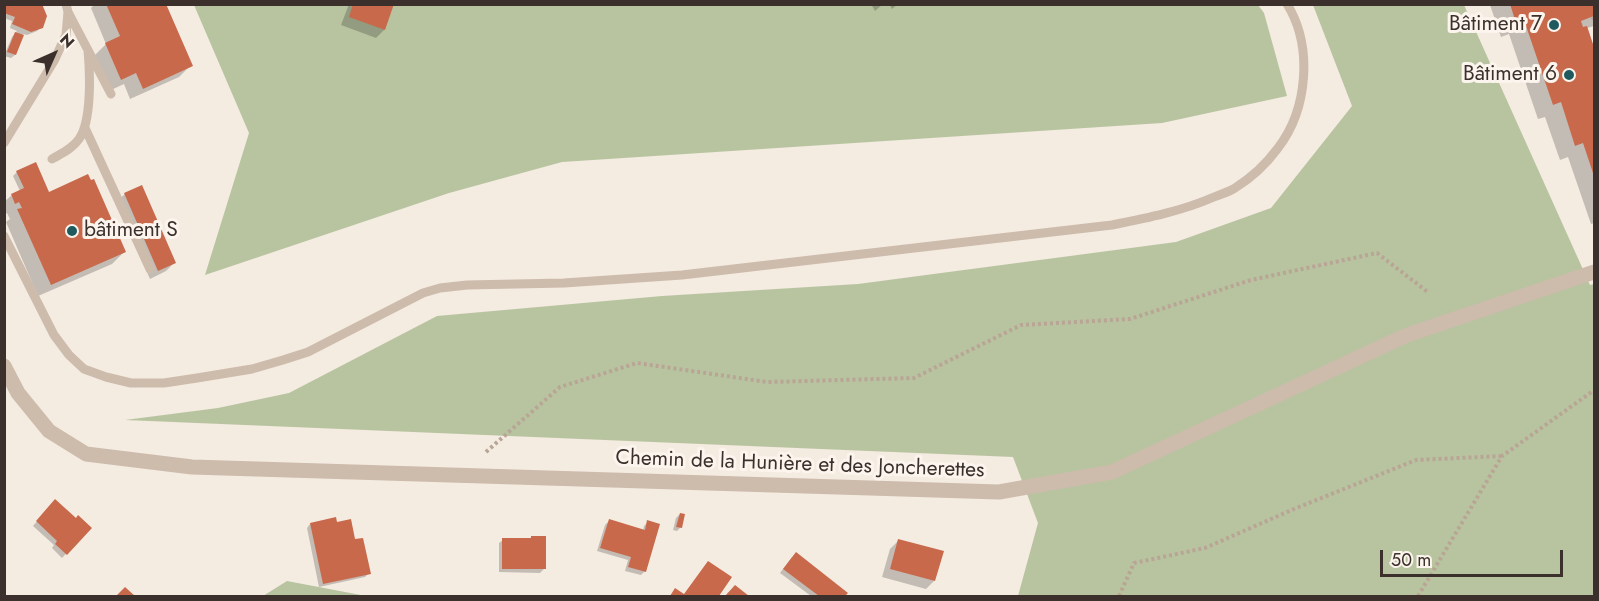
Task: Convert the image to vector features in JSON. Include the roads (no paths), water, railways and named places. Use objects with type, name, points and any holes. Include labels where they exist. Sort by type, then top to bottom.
[{"type":"street","name":"Chemin de la Hunière et des Joncherettes","points":[[4,366],[18,393],[50,431],[86,454],[203,467],[999,492],[1112,472],[1407,335],[1594,272]]},
{"type":"lane","points":[[4,236],[54,335],[69,355],[84,369],[131,383],[164,383],[252,369],[308,352],[423,293],[440,288],[682,275],[1112,225],[1158,216],[1234,189],[1258,170],[1279,147],[1292,123],[1302,92],[1304,58],[1300,36],[1287,4]]},
{"type":"lane","points":[[67,8],[111,94]]},
{"type":"lane","points":[[4,143],[54,61],[66,35],[67,8]]},
{"type":"lane","points":[[52,159],[69,150],[80,138],[84,128],[88,107],[90,70],[88,50]]},
{"type":"lane","points":[[84,128],[150,268]]},
{"type":"place","name":"Bâtiment 7","points":[[1554,25]]},
{"type":"place","name":"Bâtiment 6","points":[[1569,75]]},
{"type":"place","name":"bâtiment S","points":[[72,231]]}]
